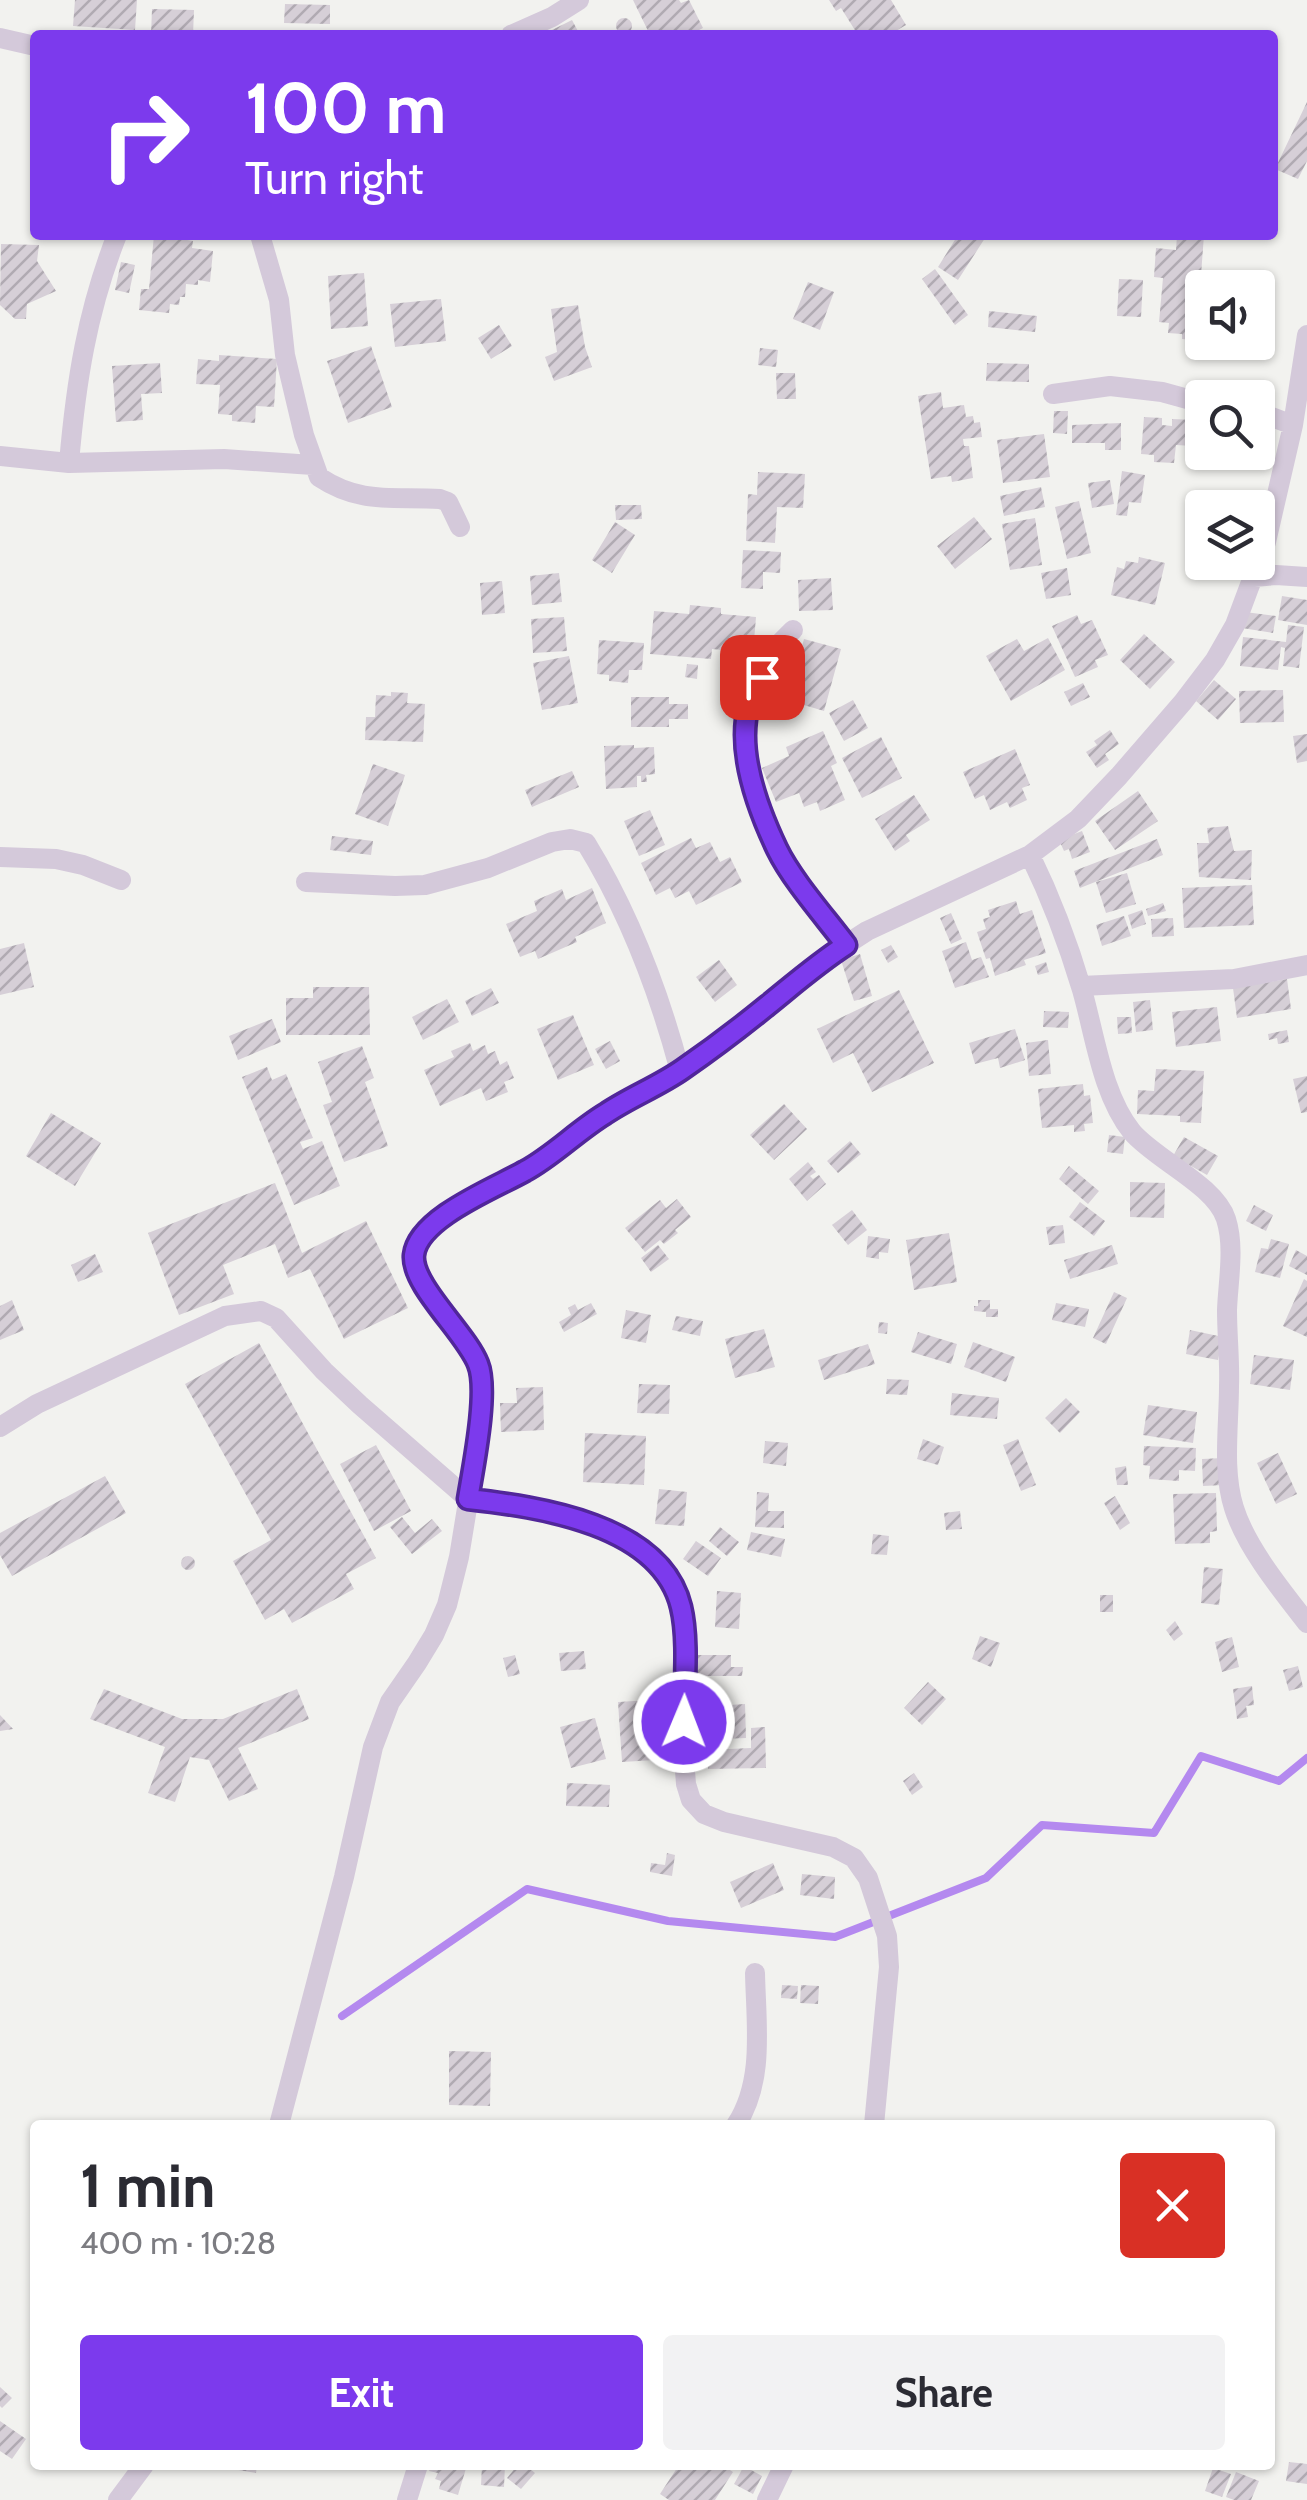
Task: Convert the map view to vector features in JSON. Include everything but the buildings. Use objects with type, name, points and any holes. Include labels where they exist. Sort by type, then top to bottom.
[{"type":"street","points":[[522,30],[579,0]]},
{"type":"street","points":[[0,38],[30,45]]},
{"type":"street","points":[[69,463],[84,338],[115,240]]},
{"type":"street","points":[[261,240],[278,300],[285,354],[318,478],[378,499],[448,502],[460,527]]},
{"type":"street","points":[[1275,504],[1294,425],[1307,336]]},
{"type":"street","points":[[1052,394],[1110,386],[1185,398]]},
{"type":"street","points":[[1275,418],[1294,425]]},
{"type":"street","points":[[0,456],[69,463],[224,459],[313,465]]},
{"type":"street","points":[[1275,575],[1307,576]]},
{"type":"street","points":[[281,2120],[374,1747],[390,1702],[434,1635],[459,1557],[482,1400],[479,1366],[418,1278],[413,1258],[418,1239],[445,1214],[526,1171],[605,1114],[680,1071],[827,957],[867,931],[1030,854],[1078,819],[1183,702],[1214,660],[1235,625],[1253,580]]},
{"type":"street","points":[[793,630],[778,644],[749,704],[746,750],[750,778],[778,851],[846,945]]},
{"type":"street","points":[[306,882],[425,885],[488,868],[552,842],[570,839],[586,843],[638,946],[680,1071]]},
{"type":"street","points":[[1030,854],[1052,901],[1116,1107],[1134,1134],[1216,1201],[1226,1220],[1230,1257],[1228,1446],[1234,1507],[1276,1585],[1307,1623]]},
{"type":"street","points":[[0,856],[83,865],[121,880]]},
{"type":"street","points":[[1080,986],[1234,979],[1307,964]]},
{"type":"street","points":[[0,1427],[36,1404],[226,1316],[261,1311],[276,1318],[360,1405],[468,1499],[562,1515],[616,1534],[648,1553],[668,1574],[681,1607],[685,1658],[683,1744],[691,1800],[704,1814],[724,1822],[833,1847],[854,1858],[868,1878],[887,1936],[889,1968],[874,2120]]},
{"type":"street","points":[[739,2120],[754,2080],[755,1973]]},
{"type":"street","points":[[118,2500],[140,2470]]},
{"type":"street","points":[[407,2500],[416,2470]]},
{"type":"street","points":[[767,2500],[782,2470]]},
{"type":"waterway","points":[[342,2016],[527,1889],[668,1921],[835,1937],[986,1878],[1042,1825],[1154,1833],[1201,1756],[1279,1781],[1307,1758]]},
{"type":"route","points":[[684,1722],[681,1607],[668,1574],[648,1553],[616,1534],[562,1515],[468,1499],[482,1400],[479,1366],[418,1278],[413,1258],[418,1239],[445,1214],[526,1171],[605,1114],[680,1071],[846,945],[778,851],[750,778],[746,722],[749,704],[762,677]]}]
